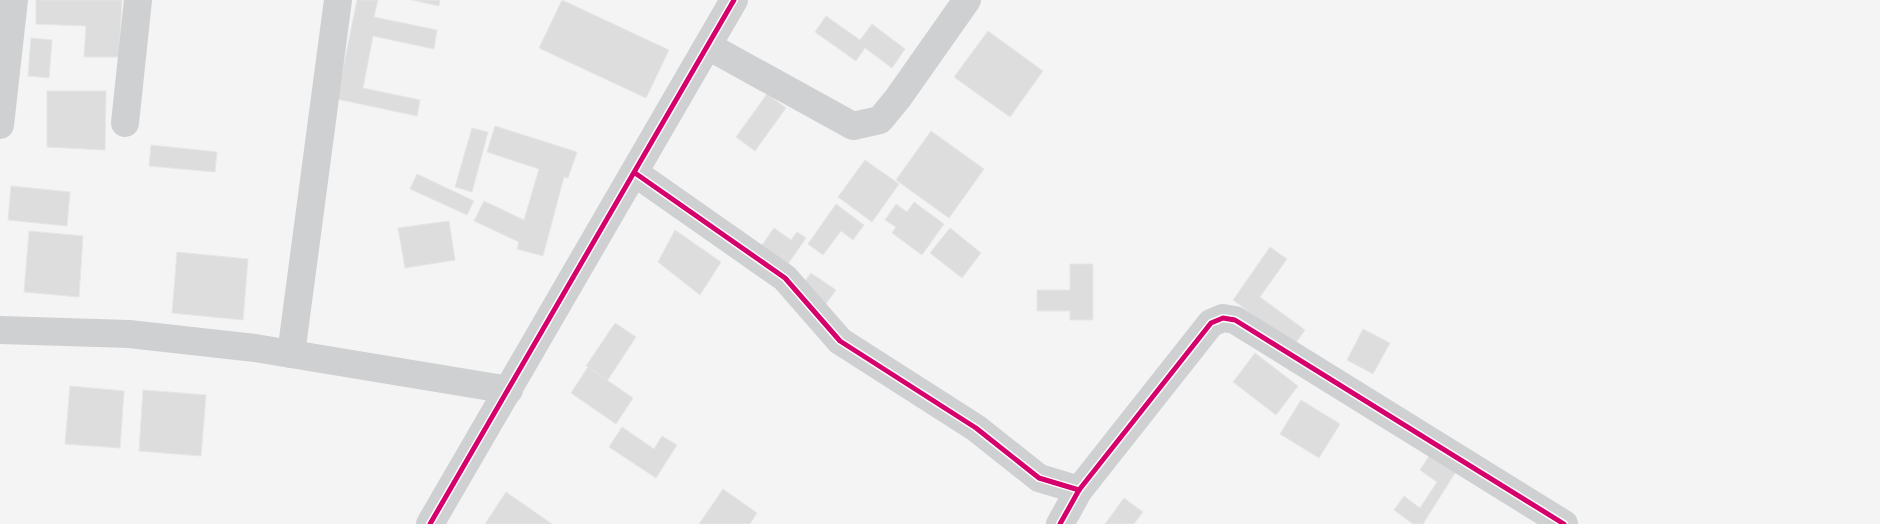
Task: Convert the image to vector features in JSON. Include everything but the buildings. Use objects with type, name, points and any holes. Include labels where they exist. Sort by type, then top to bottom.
[{"type":"street","points":[[0,125],[14,0]]},
{"type":"street","points":[[125,123],[138,0]]},
{"type":"street","points":[[291,354],[338,0]]},
{"type":"street","points":[[430,524],[734,0]]},
{"type":"street","points":[[708,46],[853,126],[880,120],[898,98],[967,0]]},
{"type":"street","points":[[635,172],[784,278],[840,341],[976,428],[1039,478],[1079,490]]},
{"type":"street","points":[[1060,524],[1079,490],[1211,323],[1223,318],[1235,320],[1564,524]]},
{"type":"street","points":[[0,330],[129,334],[255,348],[509,390]]},
{"type":"cycle path","points":[[430,524],[734,0]]},
{"type":"cycle path","points":[[635,173],[785,278],[840,341],[976,428],[1039,478],[1079,490]]},
{"type":"cycle path","points":[[1060,524],[1079,490],[1211,323],[1223,318],[1235,320],[1564,524]]}]
